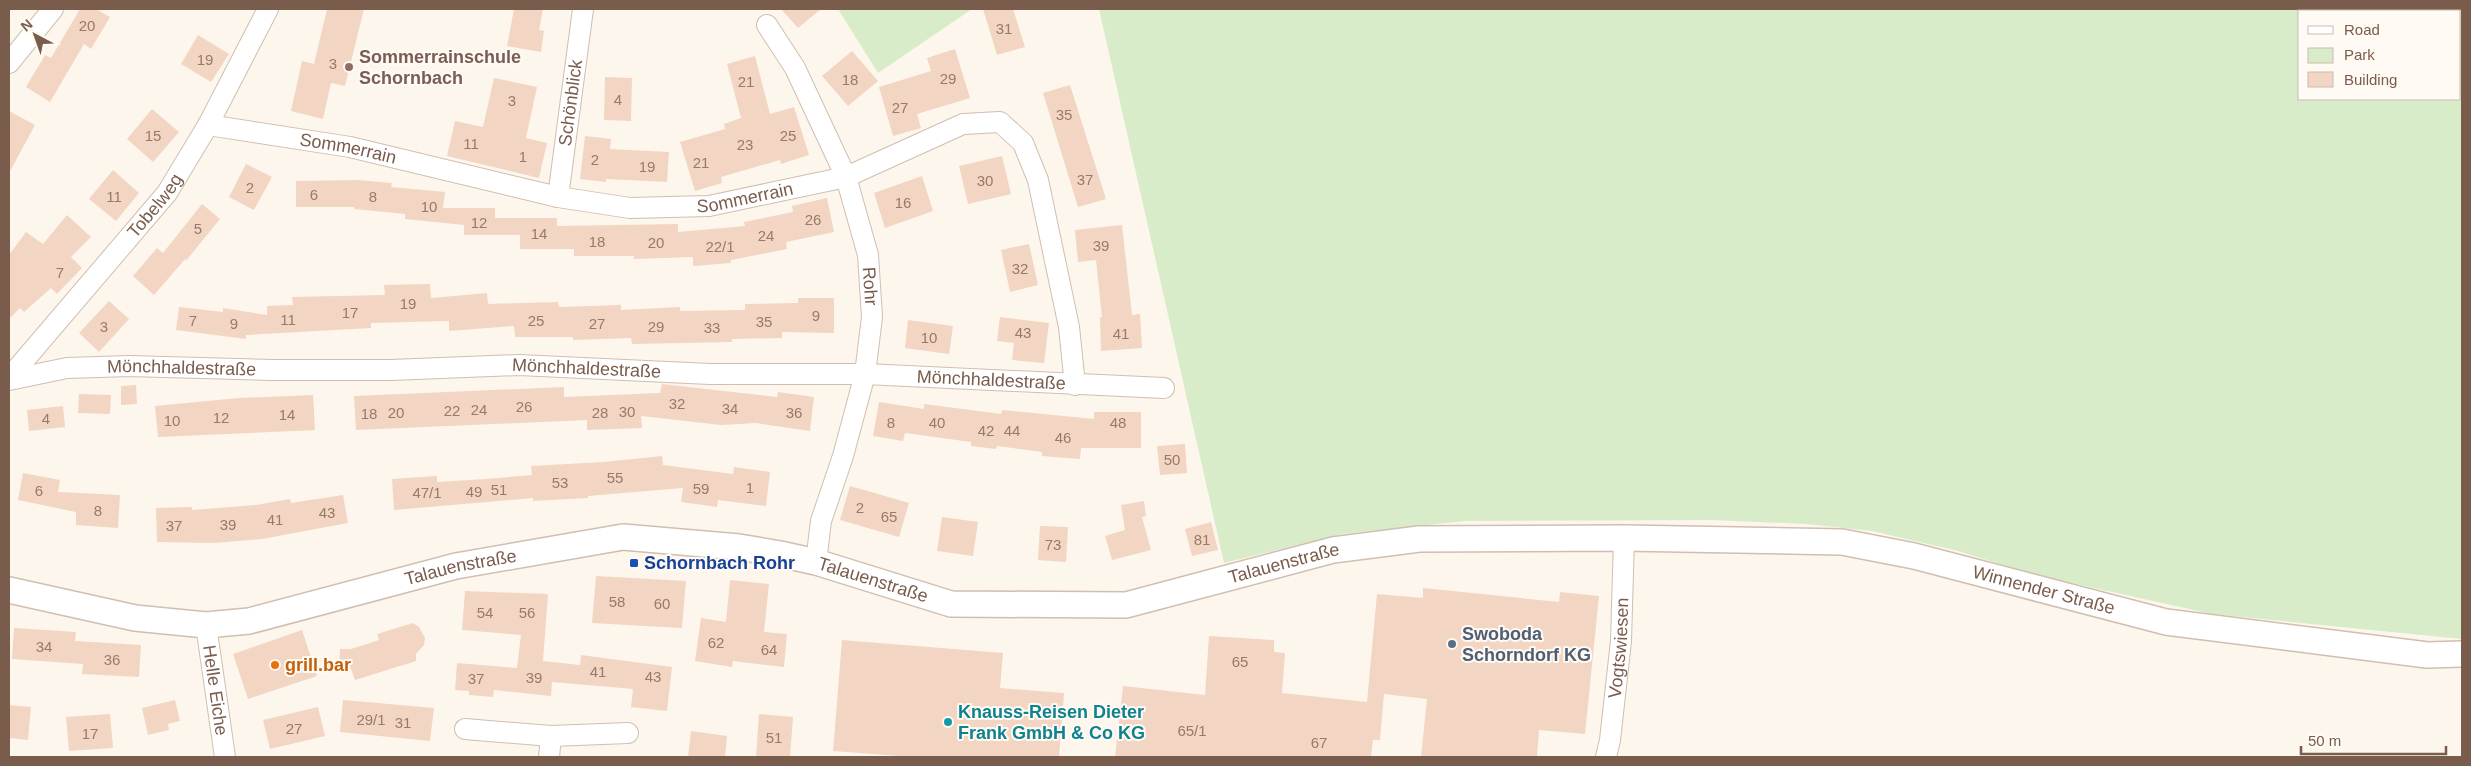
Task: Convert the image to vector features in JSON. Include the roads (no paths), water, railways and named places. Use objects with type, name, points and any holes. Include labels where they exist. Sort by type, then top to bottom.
[{"type":"street","points":[[9,63],[54,9]]},
{"type":"street","name":"Tobelweg","points":[[9,379],[167,193],[208,125],[268,9]]},
{"type":"street","name":"Schönblick","points":[[558,197],[583,9]]},
{"type":"street","name":"Rohr","points":[[767,25],[795,68],[846,177],[868,254],[872,317],[865,374],[843,456],[821,521],[816,562]]},
{"type":"street","name":"Sommerrain","points":[[208,125],[350,146],[558,197],[630,208],[709,206],[846,177],[963,124],[1000,122],[1023,143],[1038,180],[1057,262],[1069,327],[1074,384]]},
{"type":"street","name":"Mönchhaldestraße","points":[[9,379],[67,368],[129,366],[272,370],[391,370],[519,365],[710,374],[865,374],[1164,388]]},
{"type":"street","name":"Talauenstraße","points":[[9,590],[135,618],[206,625],[249,621],[456,566],[623,536],[740,547],[816,562],[951,604],[1126,604],[1332,550],[1419,539],[1624,538]]},
{"type":"street","name":"Winnender Straße","points":[[1624,538],[1842,542],[1914,556],[2166,622],[2427,655],[2462,654]]},
{"type":"street","name":"Vogtswiesen","points":[[1606,757],[1610,740],[1621,641],[1624,538]]},
{"type":"street","name":"Helle Eiche","points":[[206,625],[225,757]]},
{"type":"street","points":[[465,729],[551,736],[628,733]]},
{"type":"street","points":[[549,757],[551,736]]},
{"type":"place","name":"Sommerrainschule Schornbach","points":[[349,67]]},
{"type":"place","name":"Schornbach Rohr","points":[[634,563]]},
{"type":"place","name":"Swoboda Schorndorf KG","points":[[1452,644]]},
{"type":"place","name":"grill.bar","points":[[275,665]]},
{"type":"place","name":"Knauss-Reisen Dieter Frank GmbH & Co KG","points":[[948,722]]}]
